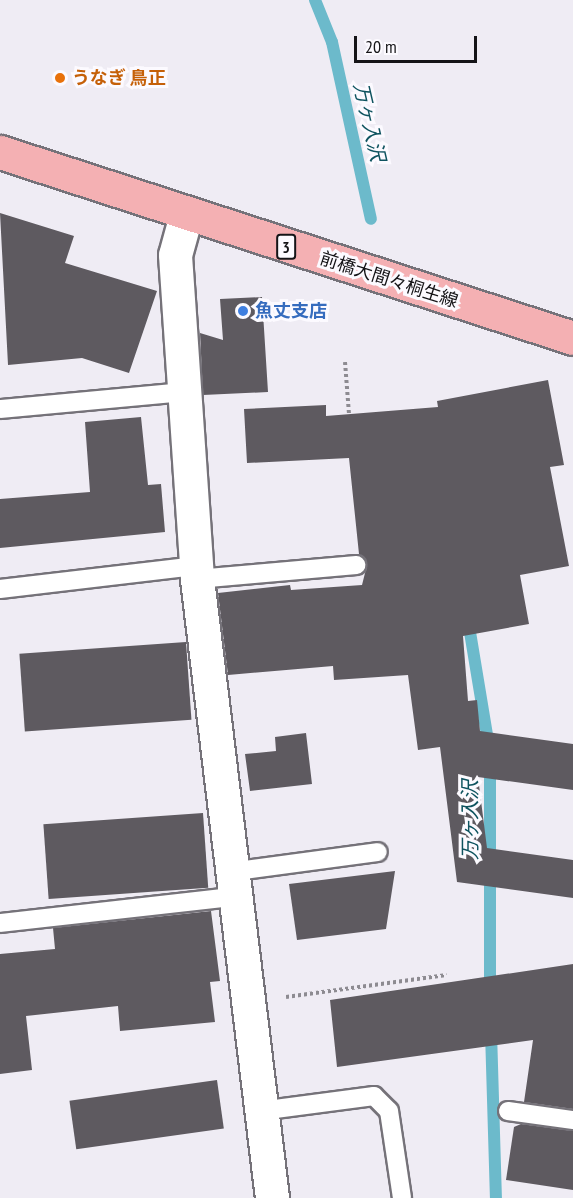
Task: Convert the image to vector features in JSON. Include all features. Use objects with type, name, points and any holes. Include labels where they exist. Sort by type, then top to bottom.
[{"type":"main road","name":"前橋大間々桐生線","points":[[0,152],[186,215],[573,338]]},
{"type":"street","points":[[186,215],[175,255],[197,573],[231,884],[272,1198]]},
{"type":"lane","points":[[0,409],[183,392]]},
{"type":"lane","points":[[0,589],[197,573],[356,565]]},
{"type":"lane","points":[[0,923],[231,884],[378,852]]},
{"type":"lane","points":[[260,1112],[374,1096],[389,1111],[402,1198]]},
{"type":"lane","points":[[508,1111],[573,1119]]},
{"type":"path","points":[[345,362],[349,414]]},
{"type":"path","points":[[246,1002],[446,975]]},
{"type":"building","points":[[0,213],[74,236],[65,263],[157,291],[129,373],[82,358],[8,365]]},
{"type":"building","points":[[262,297],[268,392],[203,395],[200,333],[223,340],[220,299]]},
{"type":"building","points":[[548,380],[564,465],[550,467],[569,566],[520,575],[529,624],[463,636],[468,701],[477,700],[480,731],[573,744],[573,790],[478,777],[487,848],[573,860],[573,898],[457,882],[440,747],[418,750],[408,675],[334,680],[333,666],[228,675],[218,593],[290,585],[291,590],[362,585],[367,565],[359,554],[349,458],[247,463],[244,409],[326,405],[326,416],[438,407],[437,401]]},
{"type":"building","points":[[141,417],[148,485],[161,484],[165,532],[0,548],[0,499],[90,492],[85,422]]},
{"type":"building","points":[[186,642],[191,720],[25,731],[19,654]]},
{"type":"building","points":[[306,733],[312,784],[250,791],[245,754],[276,751],[275,737]]},
{"type":"building","points":[[203,813],[208,888],[49,899],[43,824]]},
{"type":"building","points":[[395,871],[386,929],[297,940],[289,884]]},
{"type":"building","points":[[211,911],[220,981],[210,982],[215,1022],[120,1031],[118,1006],[26,1016],[32,1070],[0,1074],[0,954],[55,949],[53,928]]},
{"type":"building","points":[[573,964],[573,1109],[524,1102],[533,1040],[337,1067],[330,1000]]},
{"type":"building","points":[[217,1080],[224,1129],[76,1149],[69,1101]]},
{"type":"building","points":[[521,1124],[573,1131],[573,1190],[506,1180],[514,1127]]},
{"type":"waterway","name":"万ヶ入沢","points":[[315,0],[332,42],[371,219]]},
{"type":"waterway","name":"万ヶ入沢","points":[[468,620],[489,747]]},
{"type":"waterway","name":"万ヶ入沢","points":[[490,765],[490,990]]},
{"type":"waterway","name":"万ヶ入沢","points":[[491,1032],[496,1198]]},
{"type":"place","name":"うなぎ 鳥正","points":[[60,78]]},
{"type":"place","name":"魚丈支店","points":[[243,311]]}]
